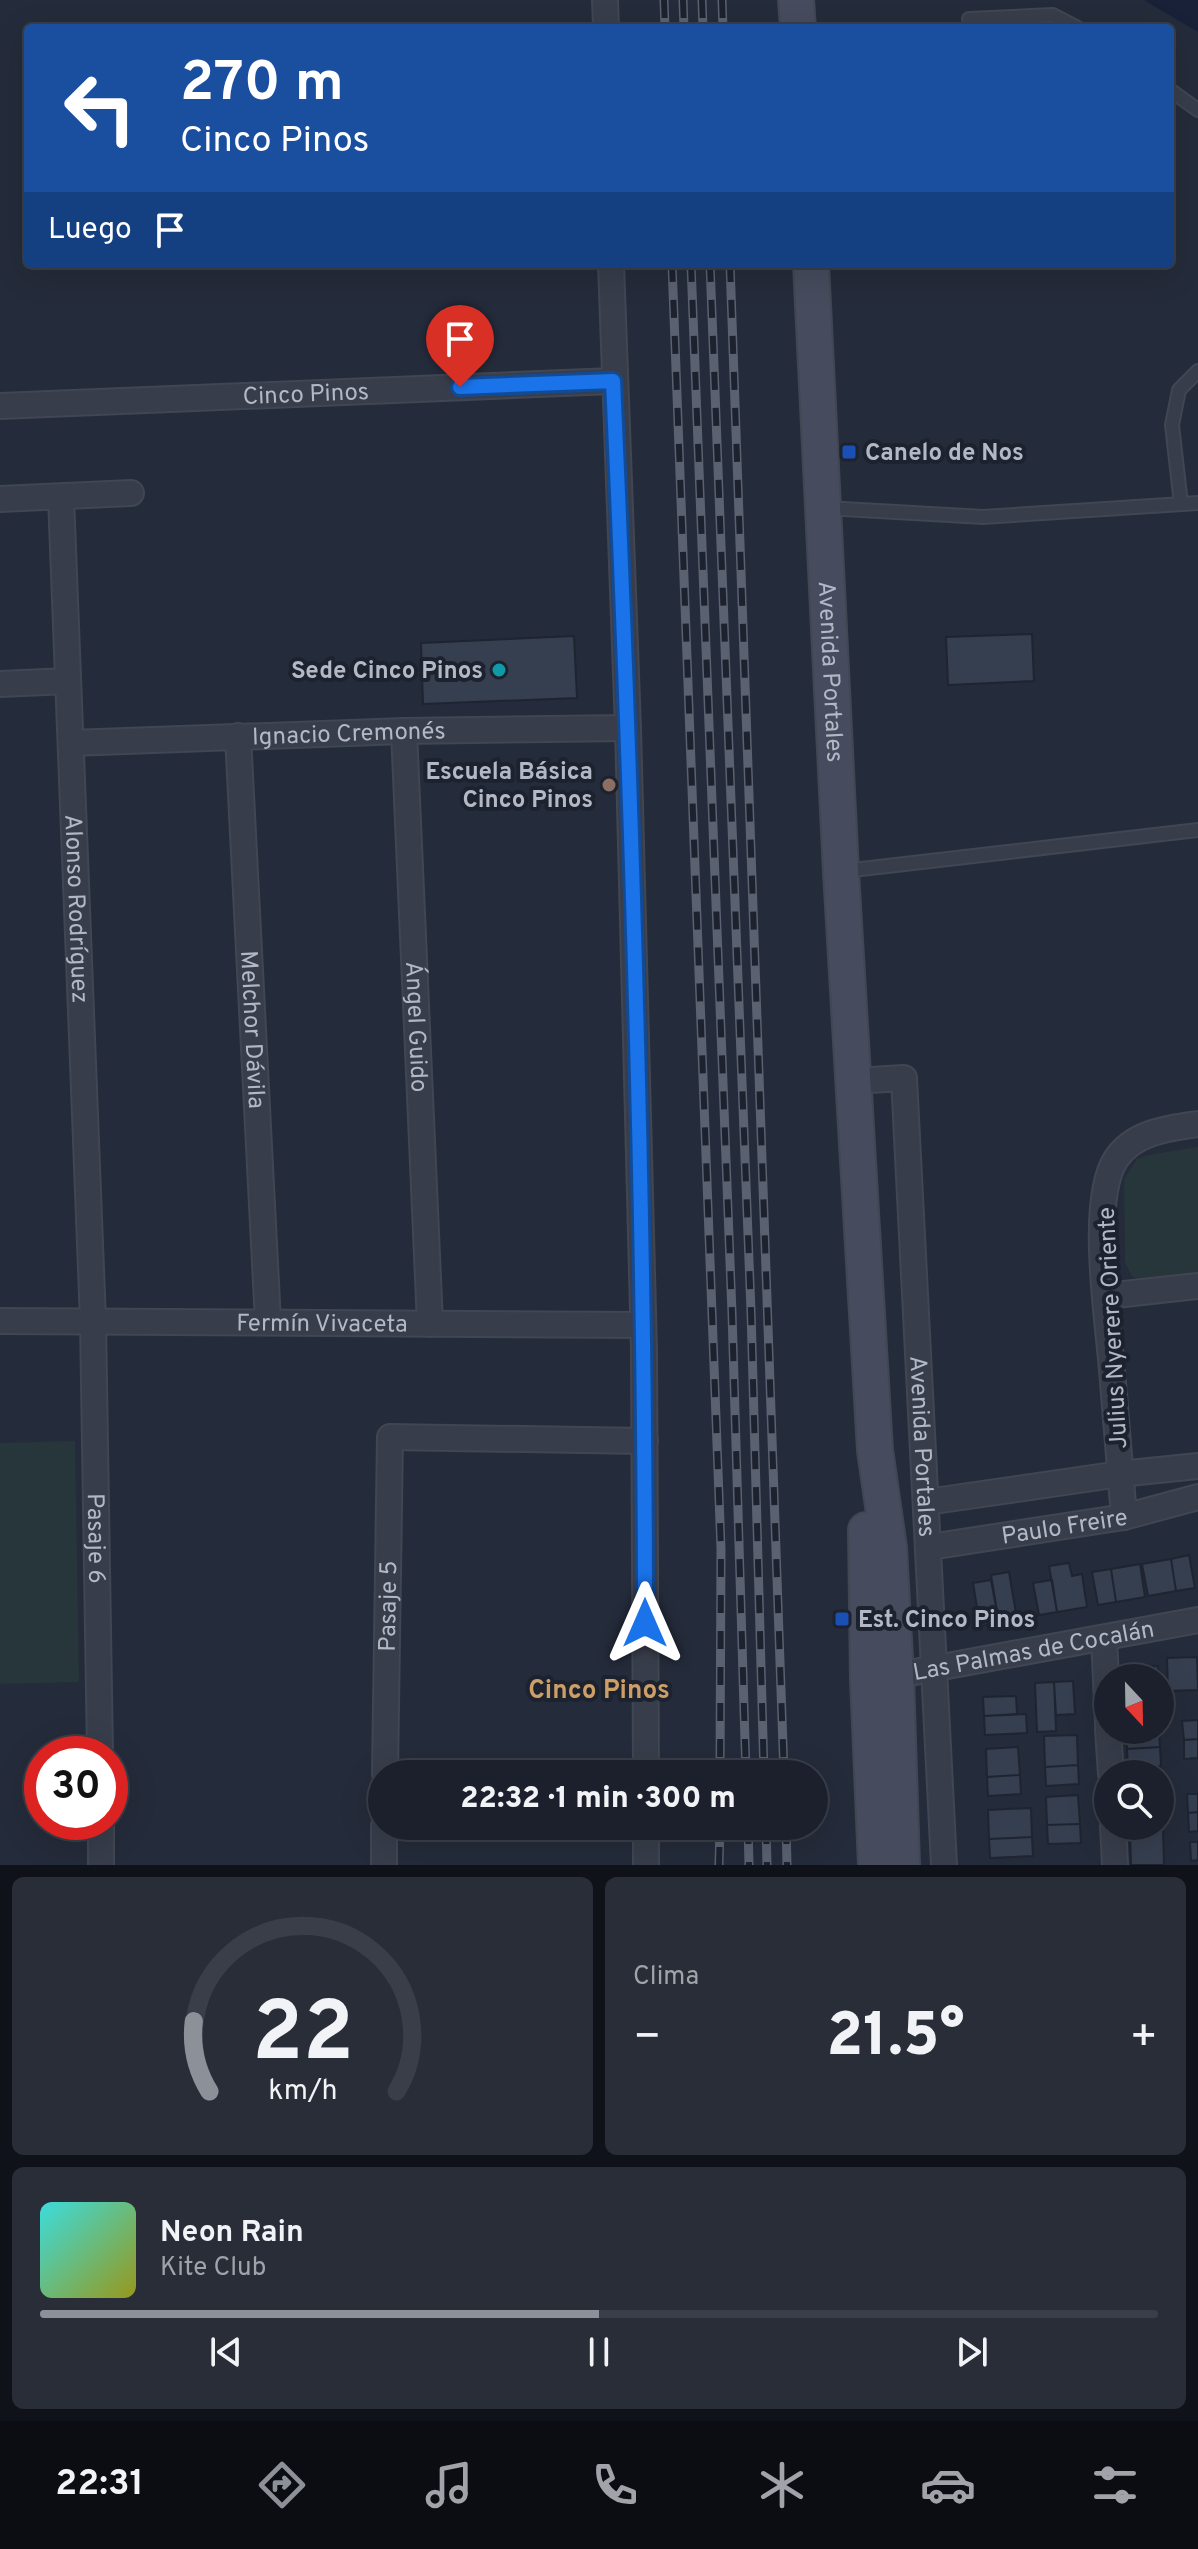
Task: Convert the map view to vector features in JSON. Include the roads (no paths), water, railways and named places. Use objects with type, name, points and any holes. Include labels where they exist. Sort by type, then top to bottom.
[{"type":"main road","points":[[796,0],[798,24]]},
{"type":"main road","name":"Avenida Portales","points":[[811,268],[841,872],[875,1450],[889,1548],[876,1865]]},
{"type":"main road","name":"Avenida Portales","points":[[882,1678],[902,1865]]},
{"type":"street","points":[[605,0],[606,24]]},
{"type":"street","points":[[611,268],[628,728],[643,1325],[646,1760]]},
{"type":"street","name":"Cinco Pinos","points":[[0,406],[613,381]]},
{"type":"street","points":[[0,499],[131,493]]},
{"type":"street","name":"Alonso Rodríguez","points":[[61,497],[93,1321]]},
{"type":"street","points":[[0,684],[68,681]]},
{"type":"street","name":"Ignacio Cremonés","points":[[71,743],[404,731],[628,728]]},
{"type":"street","name":"Ángel Guido","points":[[404,731],[430,1324]]},
{"type":"street","name":"Melchor Dávila","points":[[238,736],[268,1322]]},
{"type":"street","name":"Avenida Portales","points":[[853,1081],[904,1078],[944,1865]]},
{"type":"street","name":"Julius Nyerere Oriente","points":[[1124,1517],[1106,1296],[1106,1184],[1117,1158],[1128,1145],[1152,1133],[1198,1124]]},
{"type":"street","points":[[1106,1296],[1198,1286]]},
{"type":"street","name":"Fermín Vivaceta","points":[[0,1321],[643,1325]]},
{"type":"street","name":"Pasaje 6","points":[[93,1321],[100,1736]]},
{"type":"street","name":"Pasaje 5","points":[[385,1760],[390,1437],[645,1441]]},
{"type":"street","name":"Paulo Freire","points":[[927,1502],[1198,1466]]},
{"type":"street","name":"Paulo Freire","points":[[930,1547],[1124,1517],[1198,1497]]},
{"type":"street","name":"Las Palmas de Cocalán","points":[[882,1678],[1198,1620]]},
{"type":"street","points":[[1104,1638],[1105,1664]]},
{"type":"street","points":[[101,1840],[101,1865]]},
{"type":"street","points":[[384,1840],[384,1865]]},
{"type":"street","points":[[646,1840],[646,1865]]},
{"type":"street","points":[[1114,1840],[1115,1865]]},
{"type":"lane","points":[[969,19],[1053,15],[1070,24]]},
{"type":"lane","points":[[1174,93],[1198,110]]},
{"type":"lane","points":[[1181,504],[1172,425],[1179,390],[1198,371]]},
{"type":"lane","points":[[823,507],[983,517],[1198,503]]},
{"type":"lane","points":[[841,872],[1198,830]]},
{"type":"water","points":[[1144,0],[1198,0],[1198,32]]},
{"type":"railway","points":[[664,0],[665,24]]},
{"type":"railway","points":[[683,0],[684,24]]},
{"type":"railway","points":[[702,0],[703,24]]},
{"type":"railway","points":[[722,0],[723,24]]},
{"type":"railway","points":[[672,268],[721,1549],[720,1760]]},
{"type":"railway","points":[[691,268],[732,1313],[746,1760]]},
{"type":"railway","points":[[710,268],[751,1311],[764,1760]]},
{"type":"railway","points":[[730,268],[783,1760]]},
{"type":"railway","points":[[719,1865],[720,1840]]},
{"type":"railway","points":[[748,1840],[749,1865]]},
{"type":"railway","points":[[766,1840],[767,1865]]},
{"type":"railway","points":[[786,1840],[787,1865]]},
{"type":"place","name":"Canelo de Nos","points":[[849,452]]},
{"type":"place","name":"Sede Cinco Pinos","points":[[499,670]]},
{"type":"place","name":"Escuela Básica Cinco Pinos","points":[[609,785]]},
{"type":"place","name":"Est. Cinco Pinos","points":[[842,1619]]},
{"type":"district","name":"Cinco Pinos","points":[[599,1689]]}]
